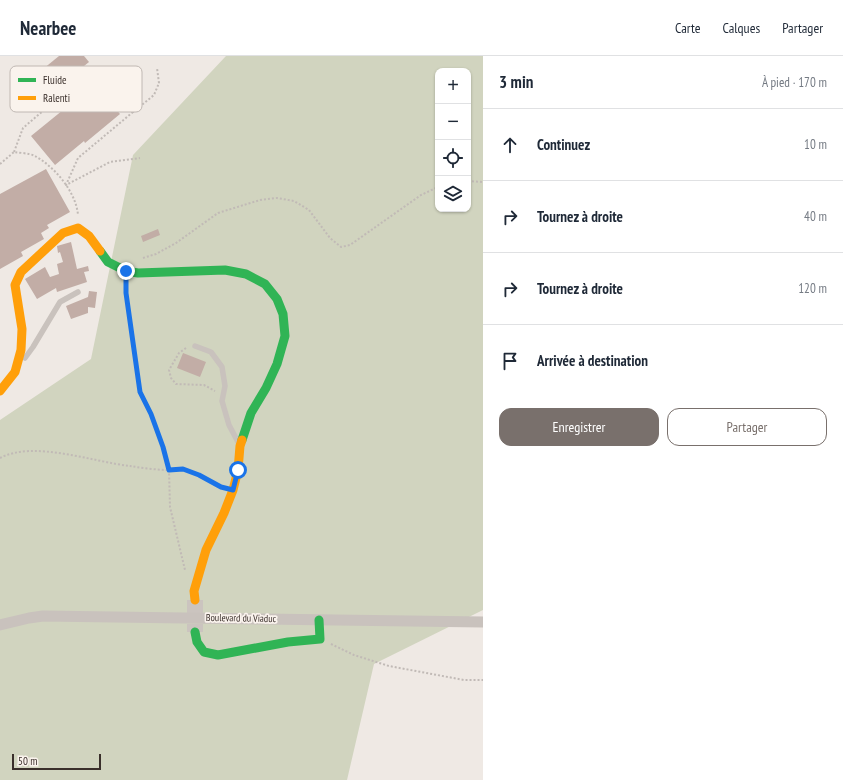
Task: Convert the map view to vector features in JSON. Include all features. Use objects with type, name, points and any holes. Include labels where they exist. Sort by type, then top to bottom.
[{"type":"street","points":[[0,392],[15,372],[21,350],[22,329],[16,285],[21,272],[62,233],[78,228],[88,236],[108,262],[126,271],[138,273],[225,270],[246,274],[265,284],[277,299],[283,314],[285,336],[277,364],[266,388],[251,413],[240,446],[238,470],[233,490],[224,513],[206,550],[194,591],[195,600]]},
{"type":"street","name":"Boulevard du Viaduc","points":[[0,625],[43,616],[483,622]]},
{"type":"street","points":[[195,632],[197,642],[204,652],[218,655],[288,642],[320,639],[319,620]]},
{"type":"lane","points":[[15,372],[34,346],[60,302],[78,292]]},
{"type":"lane","points":[[195,346],[211,352],[222,367],[225,386],[222,401],[229,426],[240,446]]},
{"type":"path","points":[[142,105],[154,95],[159,83],[157,68]]},
{"type":"path","points":[[0,164],[14,152],[23,128],[42,112]]},
{"type":"path","points":[[66,185],[78,158],[133,112]]},
{"type":"path","points":[[14,152],[34,156],[59,174],[66,185],[78,213],[78,228]]},
{"type":"path","points":[[66,185],[110,162],[140,158]]},
{"type":"path","points":[[471,181],[483,182]]},
{"type":"path","points":[[141,258],[156,254],[176,243],[218,213],[260,200],[277,198],[294,201],[309,210],[330,238],[341,247],[350,245],[421,195],[435,188]]},
{"type":"path","points":[[126,271],[126,293],[140,392],[154,421],[169,470],[170,508],[183,565],[186,571]]},
{"type":"path","points":[[195,346],[179,353],[169,370],[171,378],[176,384],[204,385],[214,390],[222,401]]},
{"type":"path","points":[[0,458],[7,454],[31,450],[68,454],[129,466],[169,470],[183,469],[199,475],[221,487],[233,490]]},
{"type":"path","points":[[320,639],[354,655],[389,666],[464,680],[483,680]]},
{"type":"green space","points":[[226,56],[483,56],[483,610],[374,664],[347,780],[0,780],[0,420],[91,359],[133,155]]},
{"type":"building","points":[[59,56],[84,56],[89,62],[84,66],[47,66]]},
{"type":"building","points":[[61,112],[118,112],[120,114],[85,143],[84,141],[55,165],[31,136]]},
{"type":"building","points":[[46,169],[70,212],[47,225],[49,228],[41,233],[44,239],[21,252],[23,256],[0,269],[0,194]]},
{"type":"building","points":[[158,229],[160,235],[143,242],[141,236]]},
{"type":"building","points":[[71,242],[77,269],[88,266],[89,271],[84,272],[87,282],[57,292],[56,288],[37,299],[25,279],[45,267],[50,277],[59,274],[57,264],[63,262],[60,252],[58,253],[57,246]]},
{"type":"building","points":[[89,291],[97,292],[95,308],[88,307],[88,313],[71,319],[66,306],[88,297]]},
{"type":"building","points":[[183,353],[206,362],[200,377],[177,368]]},
{"type":"tunnel","points":[[195,600],[195,632]]},
{"type":"traffic: fast","points":[[100,251],[108,262],[126,271],[138,273],[225,270],[246,274],[265,284],[277,299],[283,314],[285,336],[277,364],[266,388],[251,413],[242,440]]},
{"type":"traffic: fast","points":[[195,632],[197,642],[204,652],[218,655],[288,642],[320,639],[319,620]]},
{"type":"traffic: slow","points":[[0,391],[15,372],[21,350],[22,329],[15,285],[21,272],[63,233],[78,228],[89,236],[100,251]]},
{"type":"traffic: slow","points":[[195,600],[194,591],[206,550],[224,513],[233,490],[238,470],[242,440]]},
{"type":"route","points":[[126,271],[126,293],[137,362],[140,392],[151,414],[163,447],[169,470],[183,469],[199,475],[221,487],[233,490],[238,470]]}]
